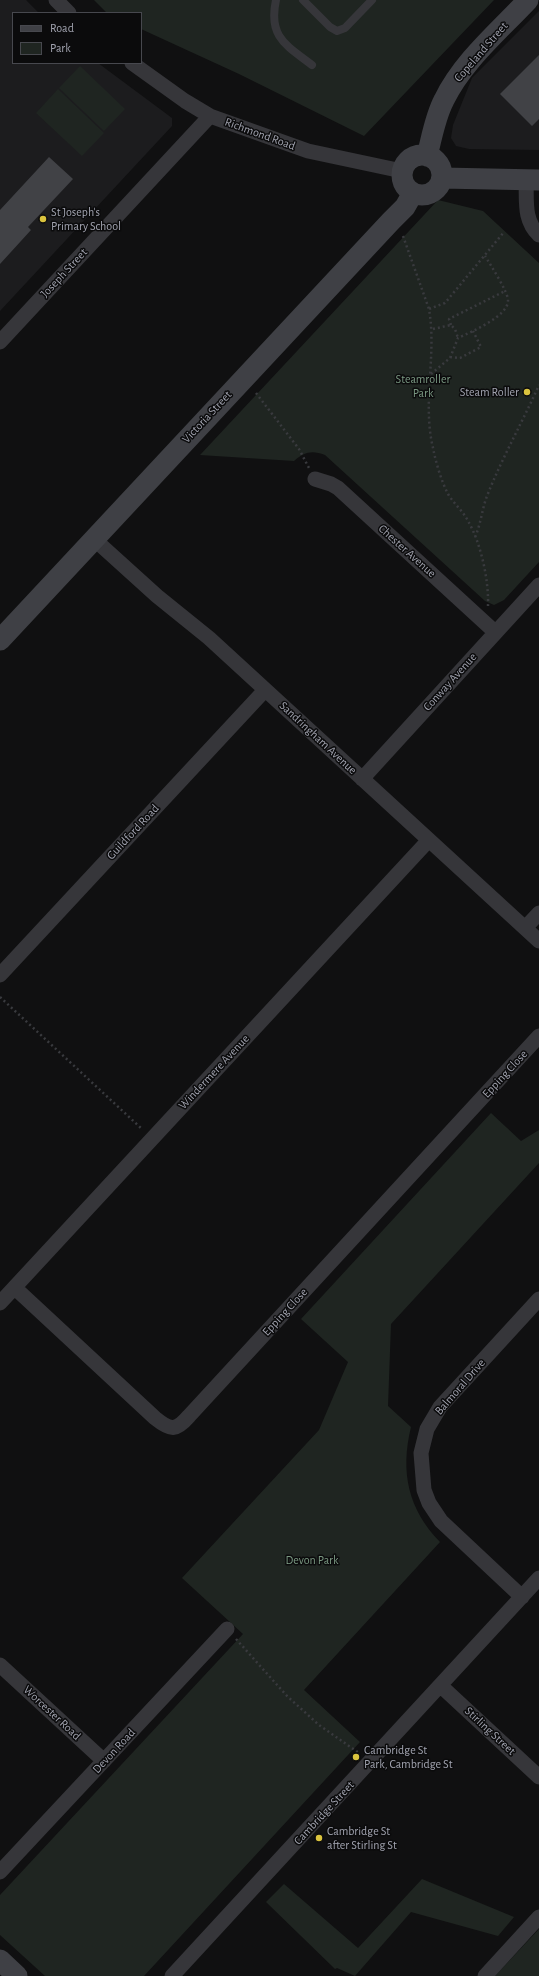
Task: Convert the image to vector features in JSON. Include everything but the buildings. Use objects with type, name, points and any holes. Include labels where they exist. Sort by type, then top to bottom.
[{"type":"street","points":[[56,0],[68,12]]},
{"type":"street","name":"Copeland Street","points":[[427,156],[438,115],[452,85],[477,53],[528,0]]},
{"type":"street","name":"Richmond Road","points":[[133,64],[184,101],[210,116],[308,152],[402,171]]},
{"type":"street","name":"Joseph Street","points":[[0,342],[210,116]]},
{"type":"street","points":[[427,156],[432,158],[440,166],[442,178],[440,184],[431,193],[419,196],[413,193],[404,184],[402,171],[405,165],[414,157],[427,156]]},
{"type":"street","points":[[442,178],[532,180],[528,220],[539,235]]},
{"type":"street","name":"Victoria Street","points":[[0,640],[391,222],[413,193]]},
{"type":"street","name":"Chester Avenue","points":[[315,479],[338,488],[495,632]]},
{"type":"street","name":"Sandringham Avenue","points":[[94,539],[157,596],[209,638],[428,841],[539,941]]},
{"type":"street","name":"Conway Avenue","points":[[362,779],[539,585]]},
{"type":"street","name":"Guildford Road","points":[[0,975],[265,690]]},
{"type":"street","name":"Windermere Avenue","points":[[0,1303],[428,841]]},
{"type":"street","points":[[525,928],[539,913]]},
{"type":"street","name":"Epping Close","points":[[14,1288],[159,1421],[169,1428],[176,1427],[189,1416],[539,1036]]},
{"type":"street","name":"Balmoral Drive","points":[[522,1597],[440,1521],[429,1503],[424,1490],[421,1453],[427,1429],[440,1407],[539,1299]]},
{"type":"street","name":"Cambridge Street","points":[[172,1976],[371,1762],[539,1578]]},
{"type":"street","name":"Devon Road","points":[[0,1872],[227,1629]]},
{"type":"street","name":"Worcester Road","points":[[0,1665],[104,1761]]},
{"type":"street","name":"Stirling Street","points":[[441,1686],[539,1777]]},
{"type":"street","points":[[485,1976],[539,1917]]},
{"type":"street","points":[[0,1960],[17,1976]]},
{"type":"lane","points":[[276,0],[274,17],[279,38],[312,65]]},
{"type":"lane","points":[[303,0],[330,27],[337,31],[345,28],[372,0]]},
{"type":"path","points":[[429,309],[445,303],[504,232]]},
{"type":"path","points":[[403,236],[429,309],[433,329],[429,429],[433,450],[448,494],[468,521],[475,537],[488,593],[488,614],[484,621]]},
{"type":"path","points":[[458,338],[486,325],[505,309],[509,300],[485,256]]},
{"type":"path","points":[[430,374],[450,357],[458,338],[449,319],[505,291]]},
{"type":"path","points":[[433,329],[451,325]]},
{"type":"path","points":[[450,357],[460,358],[481,347],[473,331]]},
{"type":"path","points":[[475,537],[486,498],[509,445],[518,432],[539,385]]},
{"type":"path","points":[[256,393],[299,450],[315,479]]},
{"type":"path","points":[[0,997],[153,1139]]},
{"type":"path","points":[[227,1629],[287,1696],[313,1720],[371,1762]]},
{"type":"shaded area","name":"St Joseph's Primary School","points":[[0,0],[26,0],[38,12],[12,12],[12,64],[99,64],[172,118],[172,126],[0,311]]},
{"type":"shaded area","points":[[539,11],[539,150],[469,149],[456,146],[451,138],[453,125],[472,78]]},
{"type":"green space","points":[[94,0],[494,0],[364,136],[239,74],[142,29],[142,12],[106,12]]},
{"type":"green space","points":[[80,66],[125,109],[104,131],[59,88]]},
{"type":"green space","points":[[58,89],[104,133],[82,156],[36,113]]},
{"type":"green space","name":"Steamroller Park","points":[[438,200],[483,211],[539,263],[539,562],[504,600],[494,605],[485,601],[325,455],[312,452],[301,456],[294,461],[200,455]]},
{"type":"green space","name":"Devon Park","points":[[491,1113],[521,1141],[539,1130],[539,1163],[391,1324],[388,1406],[411,1427],[406,1459],[409,1489],[420,1516],[440,1542],[304,1690],[360,1742],[144,1976],[45,1976],[0,1935],[0,1895],[243,1634],[182,1578],[319,1430],[348,1362],[301,1319]]},
{"type":"green space","points":[[422,1879],[514,1917],[498,1936],[411,1912],[355,1976],[337,1968],[335,1969],[266,1902],[284,1884],[358,1948]]},
{"type":"green space","points":[[539,1929],[539,1976],[495,1976]]},
{"type":"place","name":"St Joseph's Primary School","points":[[43,219]]},
{"type":"place","name":"Steam Roller","points":[[527,392]]},
{"type":"place","name":"Cambridge St Park, Cambridge St","points":[[356,1757]]},
{"type":"place","name":"Cambridge St after Stirling St","points":[[319,1838]]}]
